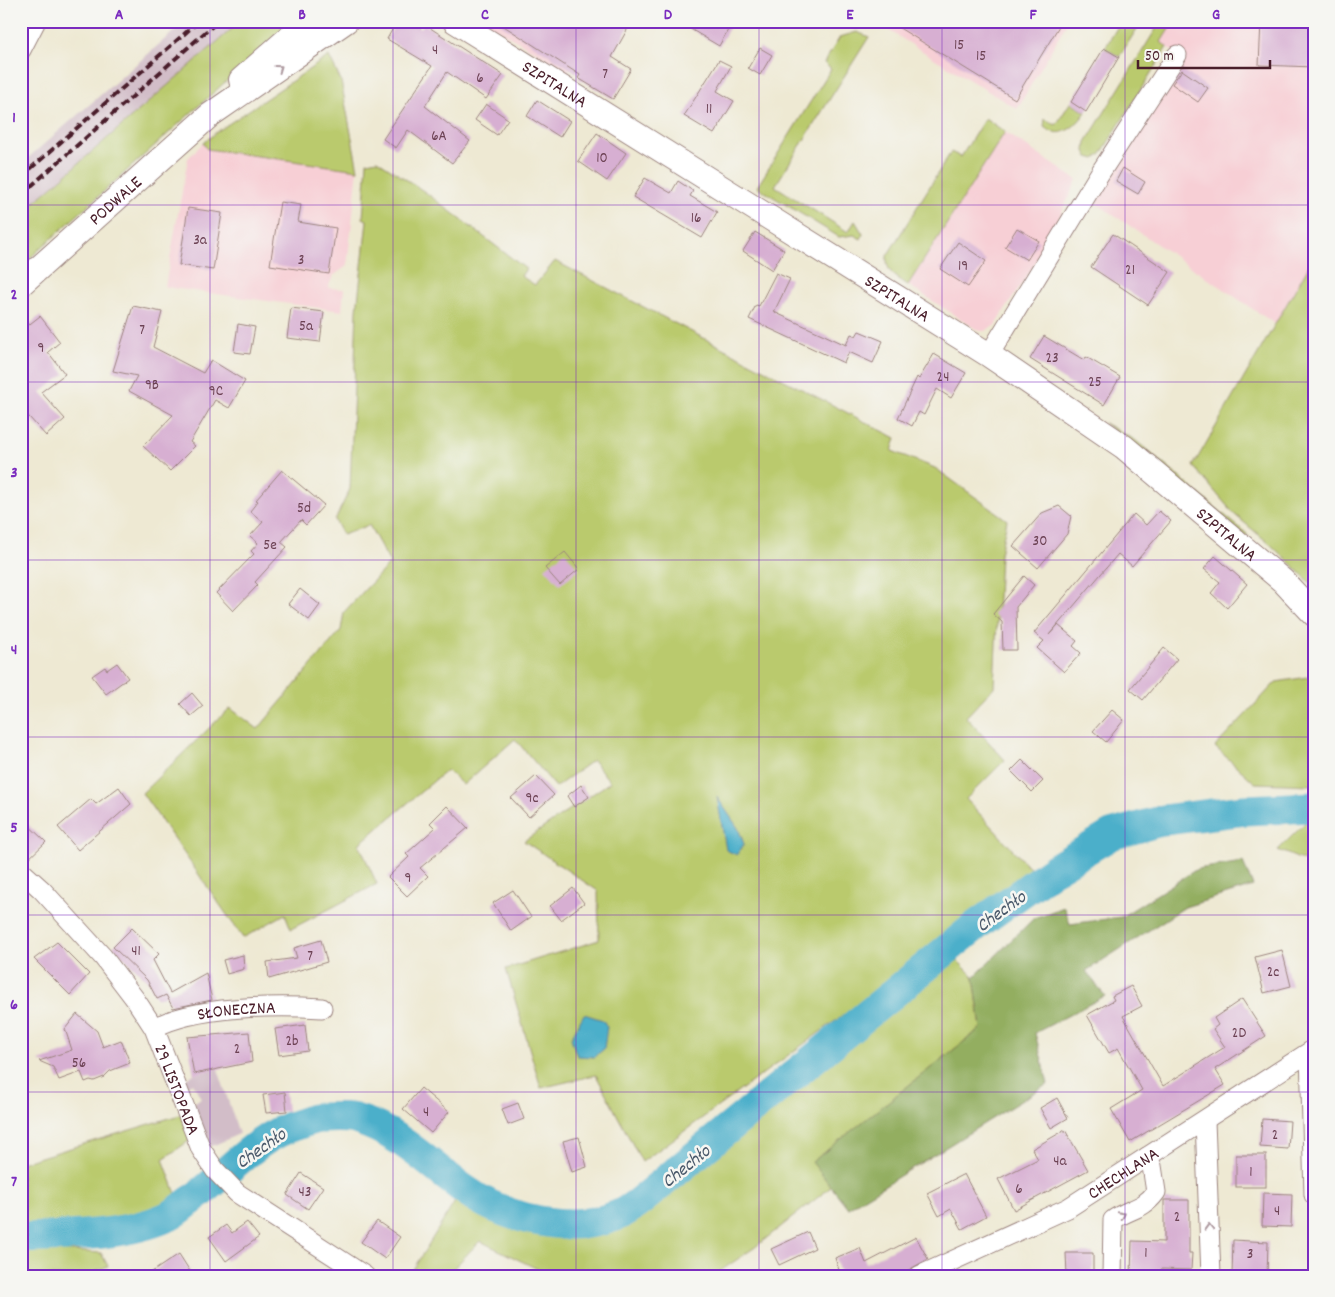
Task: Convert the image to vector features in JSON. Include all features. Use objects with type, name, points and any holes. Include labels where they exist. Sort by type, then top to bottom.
[{"type":"street","points":[[21,50],[36,21]]},
{"type":"street","name":"PODWALE","points":[[210,116],[248,73],[308,21]]},
{"type":"street","name":"PODWALE","points":[[21,284],[210,116],[346,21]]},
{"type":"street","name":"SZPITALNA","points":[[455,21],[989,355],[1124,447],[1283,581],[1314,614]]},
{"type":"street","points":[[989,355],[1100,173],[1177,55]]},
{"type":"street","name":"29 LISTOPADA","points":[[21,871],[42,890],[103,957],[154,1028],[201,1150],[215,1170],[237,1193],[364,1276]]},
{"type":"street","name":"SŁONECZNA","points":[[154,1028],[170,1019],[230,1010],[322,1008]]},
{"type":"street","points":[[1312,1051],[1314,1195]]},
{"type":"street","name":"CHECHLANA","points":[[919,1276],[1068,1208],[1312,1051]]},
{"type":"street","points":[[1205,1121],[1211,1276]]},
{"type":"street","points":[[1112,1276],[1113,1220],[1122,1213],[1136,1210],[1148,1203],[1156,1192],[1152,1166],[1147,1156]]},
{"type":"shaded area","points":[[186,21],[293,21],[21,266],[21,164]]},
{"type":"shaded area","points":[[489,21],[601,21],[568,71],[488,24]]},
{"type":"shaded area","points":[[886,21],[1068,21],[1017,109],[883,27]]},
{"type":"shaded area","points":[[1174,21],[1314,21],[1314,257],[1275,324],[1096,203],[1185,60],[1161,43]]},
{"type":"shaded area","points":[[1005,132],[1077,180],[1043,251],[994,327],[992,326],[986,331],[979,331],[908,285]]},
{"type":"shaded area","points":[[203,143],[207,149],[358,170],[347,266],[333,276],[328,288],[344,289],[342,311],[165,287],[188,158]]},
{"type":"shaded area","points":[[218,1069],[239,1134],[210,1147],[194,1113],[195,1102],[201,1098],[193,1083],[187,1086],[181,1082],[194,1074]]},
{"type":"green space","points":[[241,21],[293,21],[21,266],[21,214]]},
{"type":"green space","points":[[1121,21],[1142,21],[1119,57],[1105,48]]},
{"type":"green space","points":[[1161,21],[1174,21],[1161,42],[1167,47],[1101,154],[1095,159],[1088,157],[1085,151],[1086,142]]},
{"type":"green space","points":[[857,32],[869,37],[775,186],[848,232],[855,221],[863,234],[861,239],[854,235],[839,237],[757,187],[831,69],[824,63],[840,37]]},
{"type":"green space","points":[[329,56],[341,81],[358,170],[207,149],[203,143],[218,131]]},
{"type":"green space","points":[[1070,103],[1086,112],[1073,127],[1056,133],[1044,127],[1045,119],[1056,125]]},
{"type":"green space","points":[[985,118],[1005,132],[908,285],[890,270],[887,256],[951,152],[961,157]]},
{"type":"green space","points":[[377,160],[425,192],[526,269],[521,276],[535,285],[555,261],[896,438],[892,451],[935,468],[1007,520],[1000,554],[994,687],[966,717],[1005,760],[966,799],[1025,863],[1038,873],[642,1162],[596,1075],[541,1088],[506,969],[599,940],[598,891],[524,841],[610,782],[593,760],[556,787],[515,739],[463,785],[447,770],[359,844],[377,884],[291,929],[285,914],[243,938],[142,793],[230,708],[258,729],[341,630],[344,612],[390,563],[369,525],[343,535],[335,520],[350,489],[357,310],[367,220],[363,218],[367,162]]},
{"type":"green space","points":[[1314,257],[1314,586],[1271,545],[1234,514],[1193,466]]},
{"type":"green space","points":[[1104,423],[1135,440],[1247,534],[1246,537]]},
{"type":"green space","points":[[1314,676],[1314,785],[1255,783],[1215,747],[1276,682]]},
{"type":"green space","points":[[1310,818],[1314,818],[1314,865],[1278,850]]},
{"type":"green space","points":[[1243,862],[1253,886],[1185,907],[1086,971],[1105,996],[1035,1033],[1048,1084],[848,1208],[812,1162],[981,1028],[974,977],[1034,918],[1064,907],[1070,924],[1121,917],[1197,869]]},
{"type":"green space","points":[[954,957],[974,977],[981,1028],[813,1162],[831,1187],[754,1248],[713,1276],[552,1276],[480,1241],[446,1276],[409,1276],[456,1200],[524,1230],[579,1230],[617,1221],[651,1206]]},
{"type":"green space","points":[[183,1114],[192,1139],[163,1159],[178,1199],[144,1216],[124,1221],[81,1228],[21,1232],[21,1163]]},
{"type":"green space","points":[[21,1249],[101,1253],[108,1266],[86,1276],[21,1276]]},
{"type":"water","points":[[717,797],[738,828],[744,844],[737,855],[726,850]]},
{"type":"water","points":[[584,1014],[603,1020],[607,1027],[604,1049],[594,1057],[577,1056],[571,1038]]},
{"type":"building","points":[[397,21],[408,21],[421,28],[424,24],[503,75],[486,99],[447,72],[425,106],[470,141],[452,163],[408,130],[396,148],[383,139],[432,66],[387,39]]},
{"type":"building","points":[[496,21],[632,21],[612,57],[631,69],[613,99],[578,78],[580,75]]},
{"type":"building","points":[[677,21],[733,21],[719,46]]},
{"type":"building","points":[[888,21],[1062,21],[1015,99]]},
{"type":"building","points":[[1261,21],[1314,21],[1314,67],[1259,65]]},
{"type":"building","points":[[760,48],[772,55],[760,75],[748,68]]},
{"type":"building","points":[[1104,48],[1119,57],[1086,112],[1071,102]]},
{"type":"building","points":[[719,60],[731,66],[717,91],[734,101],[714,134],[684,116]]},
{"type":"building","points":[[1182,70],[1208,88],[1198,102],[1172,84]]},
{"type":"building","points":[[537,100],[570,121],[560,137],[527,116]]},
{"type":"building","points":[[486,104],[508,119],[497,135],[475,120]]},
{"type":"building","points":[[597,133],[626,153],[607,181],[578,161]]},
{"type":"building","points":[[1123,168],[1145,182],[1138,194],[1116,181]]},
{"type":"building","points":[[645,178],[671,193],[678,181],[693,191],[690,196],[717,212],[702,238],[633,197]]},
{"type":"building","points":[[280,202],[301,205],[298,222],[336,228],[329,274],[270,265]]},
{"type":"building","points":[[188,208],[222,213],[213,270],[179,265]]},
{"type":"building","points":[[1017,228],[1039,241],[1027,260],[1005,247]]},
{"type":"building","points":[[755,232],[784,250],[772,270],[743,251]]},
{"type":"building","points":[[1113,234],[1170,272],[1148,305],[1091,267]]},
{"type":"building","points":[[958,242],[986,261],[968,287],[940,269]]},
{"type":"building","points":[[776,273],[790,279],[774,312],[846,345],[851,334],[856,336],[859,331],[883,341],[873,363],[849,352],[844,363],[749,319],[756,305],[759,306]]},
{"type":"building","points":[[133,306],[162,312],[153,347],[203,373],[211,360],[245,381],[229,408],[215,400],[190,442],[195,446],[170,471],[143,446],[173,415],[129,391],[137,376],[113,371]]},
{"type":"building","points":[[291,308],[324,312],[320,342],[287,338]]},
{"type":"building","points":[[40,316],[60,342],[48,352],[65,374],[41,392],[65,419],[46,436],[21,408],[21,331]]},
{"type":"building","points":[[238,324],[255,327],[250,354],[234,352]]},
{"type":"building","points":[[1044,336],[1084,360],[1086,357],[1120,377],[1104,405],[1030,359]]},
{"type":"building","points":[[934,354],[966,373],[951,398],[937,389],[924,415],[919,412],[912,426],[898,418],[917,377],[919,379]]},
{"type":"building","points":[[282,470],[324,505],[306,525],[301,520],[281,542],[287,547],[255,582],[258,585],[233,611],[216,593],[254,554],[251,551],[258,543],[250,536],[263,522],[250,511],[258,501],[256,500]]},
{"type":"building","points":[[1059,506],[1071,516],[1067,534],[1038,568],[1013,546],[1042,513]]},
{"type":"building","points":[[1159,511],[1171,521],[1132,566],[1118,554],[1049,635],[1058,625],[1077,641],[1073,646],[1081,653],[1064,672],[1037,648],[1044,641],[1034,633],[1134,514],[1146,525]]},
{"type":"building","points":[[565,552],[579,569],[560,585],[545,568]]},
{"type":"building","points":[[1215,556],[1247,584],[1227,608],[1211,593],[1220,582],[1204,569]]},
{"type":"building","points":[[1024,576],[1034,585],[1016,607],[1017,650],[1003,650],[1002,622],[993,614]]},
{"type":"building","points":[[300,589],[320,605],[309,620],[288,604]]},
{"type":"building","points":[[1164,648],[1177,659],[1143,700],[1130,689]]},
{"type":"building","points":[[117,663],[128,678],[106,694],[92,676],[105,667],[107,670]]},
{"type":"building","points":[[192,693],[203,706],[191,716],[180,704]]},
{"type":"building","points":[[1112,710],[1124,720],[1106,742],[1093,731]]},
{"type":"building","points":[[1022,760],[1043,781],[1032,792],[1011,771]]},
{"type":"building","points":[[536,776],[554,795],[529,817],[511,798]]},
{"type":"building","points":[[581,785],[589,797],[574,807],[567,796]]},
{"type":"building","points":[[119,787],[131,804],[78,850],[58,827],[91,799],[96,804]]},
{"type":"building","points":[[447,806],[468,828],[420,868],[428,876],[407,896],[388,877],[409,857],[406,854],[435,828],[430,823]]},
{"type":"building","points":[[21,818],[46,842],[26,861],[21,860]]},
{"type":"building","points":[[573,888],[584,903],[561,920],[550,906]]},
{"type":"building","points":[[513,890],[531,917],[511,931],[493,903]]},
{"type":"building","points":[[132,928],[159,954],[153,960],[170,993],[206,973],[212,1000],[173,1008],[166,995],[157,999],[147,980],[113,947]]},
{"type":"building","points":[[321,940],[327,962],[269,979],[267,962],[297,958],[294,948]]},
{"type":"building","points":[[57,942],[89,974],[70,995],[34,959]]},
{"type":"building","points":[[1282,950],[1291,986],[1264,993],[1255,957]]},
{"type":"building","points":[[243,955],[244,969],[227,974],[223,960]]},
{"type":"building","points":[[1131,986],[1142,1006],[1123,1016],[1163,1086],[1225,1047],[1213,1029],[1218,1025],[1214,1018],[1242,999],[1266,1036],[1215,1069],[1225,1085],[1130,1142],[1111,1109],[1142,1090],[1118,1048],[1109,1053],[1087,1015],[1114,1000],[1112,996]]},
{"type":"building","points":[[77,1014],[97,1031],[103,1047],[121,1040],[130,1063],[110,1071],[104,1077],[94,1081],[85,1082],[81,1072],[59,1080],[53,1067],[39,1061],[72,1050],[65,1029]]},
{"type":"building","points":[[305,1025],[308,1051],[279,1055],[275,1029]]},
{"type":"building","points":[[249,1032],[252,1062],[194,1074],[187,1037]]},
{"type":"building","points":[[421,1088],[449,1112],[431,1133],[403,1109]]},
{"type":"building","points":[[285,1092],[287,1111],[266,1113],[263,1095]]},
{"type":"building","points":[[1057,1098],[1068,1118],[1051,1128],[1040,1108]]},
{"type":"building","points":[[518,1103],[524,1119],[508,1125],[502,1109]]},
{"type":"building","points":[[1262,1119],[1290,1121],[1288,1149],[1260,1147]]},
{"type":"building","points":[[1065,1130],[1088,1170],[1014,1210],[998,1179],[1038,1159],[1032,1149]]},
{"type":"building","points":[[579,1137],[587,1167],[572,1172],[563,1141]]},
{"type":"building","points":[[1236,1155],[1266,1155],[1266,1187],[1236,1187]]},
{"type":"building","points":[[301,1173],[323,1187],[308,1209],[287,1195]]},
{"type":"building","points":[[964,1174],[986,1216],[962,1229],[951,1209],[939,1216],[927,1193]]},
{"type":"building","points":[[1263,1193],[1292,1194],[1291,1227],[1262,1226]]},
{"type":"building","points":[[1164,1200],[1189,1200],[1189,1253],[1192,1253],[1191,1270],[1161,1269],[1160,1276],[1131,1276],[1132,1241],[1164,1242]]},
{"type":"building","points":[[377,1221],[400,1237],[385,1259],[361,1242]]},
{"type":"building","points":[[247,1222],[259,1237],[226,1261],[209,1237],[226,1225],[232,1233]]},
{"type":"building","points":[[808,1232],[815,1248],[779,1265],[771,1249]]},
{"type":"building","points":[[916,1237],[928,1259],[898,1276],[841,1276],[835,1258],[860,1248],[866,1263]]},
{"type":"building","points":[[1233,1240],[1268,1242],[1267,1276],[1232,1276]]},
{"type":"building","points":[[1066,1253],[1093,1253],[1093,1276],[1067,1276]]},
{"type":"building","points":[[179,1254],[193,1276],[146,1276]]},
{"type":"waterway","name":"Chechło","points":[[21,1238],[96,1234],[133,1228],[167,1217],[203,1192],[241,1158],[268,1138],[283,1130],[312,1119],[320,1118],[349,1118],[373,1125],[414,1150],[465,1190],[499,1209],[518,1216],[538,1221],[578,1224],[616,1216],[639,1202],[978,924],[1056,868],[1111,835],[1164,820],[1245,810],[1314,807]]},
{"type":"waterway","points":[[197,1180],[200,1194]]},
{"type":"railway","points":[[21,177],[199,21]]},
{"type":"railway","points":[[21,195],[218,21]]}]
